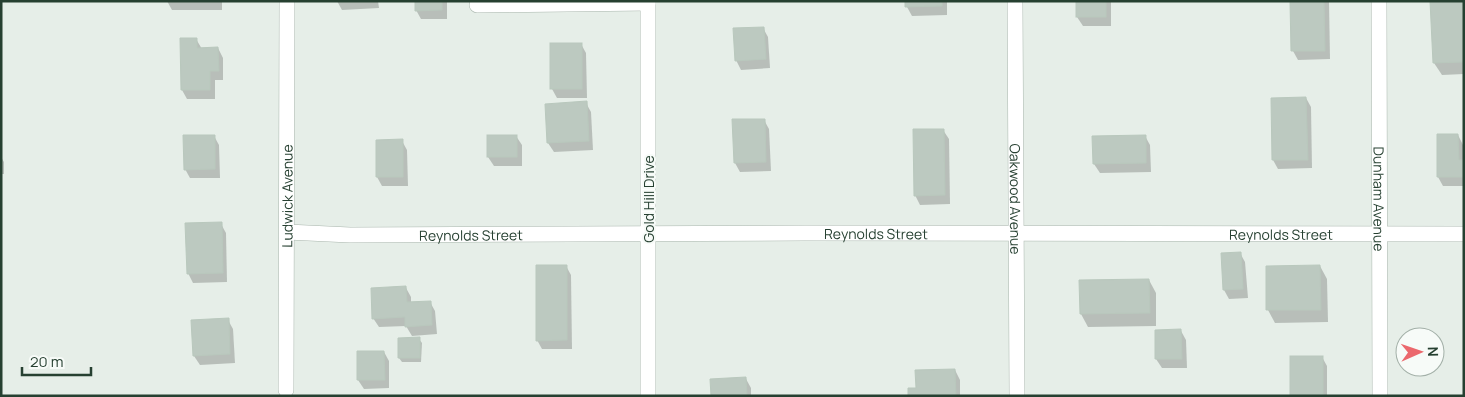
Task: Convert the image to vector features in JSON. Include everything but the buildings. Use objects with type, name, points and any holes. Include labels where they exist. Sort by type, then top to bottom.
[{"type":"street","name":"Ludwick Avenue","points":[[286,390],[287,1]]},
{"type":"street","name":"Oakwood Avenue","points":[[1015,1],[1017,396]]},
{"type":"street","name":"Dunham Avenue","points":[[1379,1],[1380,396]]},
{"type":"street","points":[[477,5],[648,2]]},
{"type":"street","name":"Gold Hill Drive","points":[[648,2],[648,396]]},
{"type":"street","name":"Reynolds Street","points":[[287,232],[350,235],[1016,232],[1464,234]]}]
